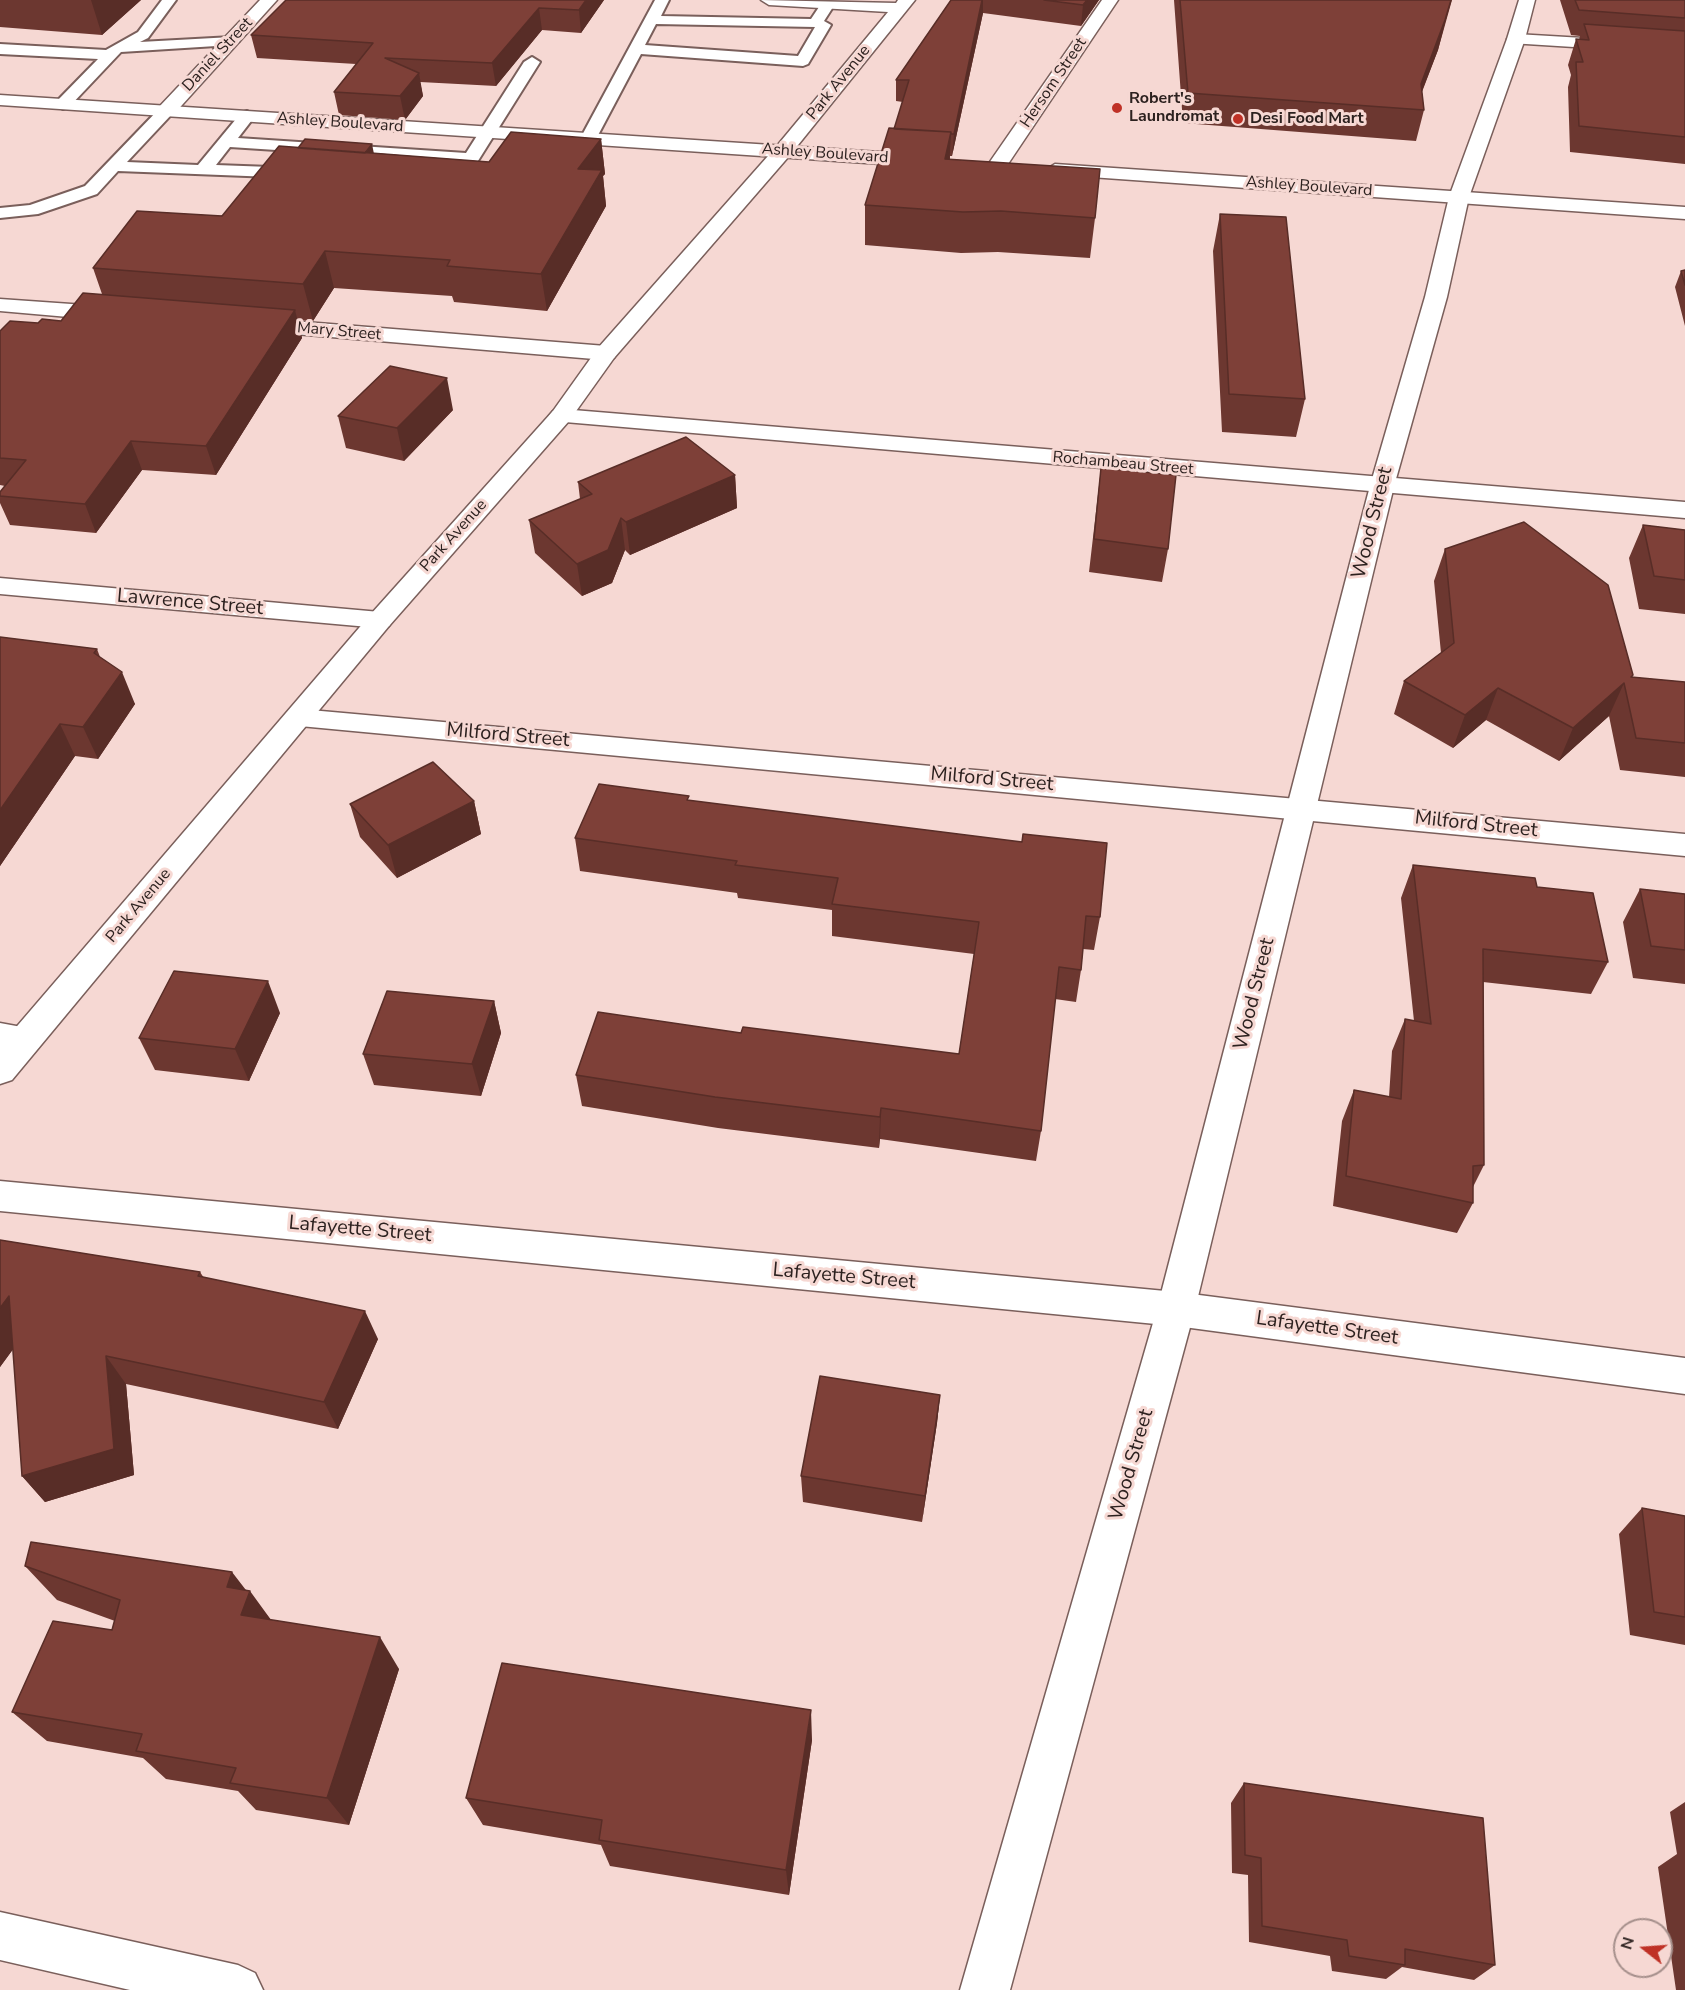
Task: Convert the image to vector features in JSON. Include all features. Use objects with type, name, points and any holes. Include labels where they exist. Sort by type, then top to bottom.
[{"type":"street","name":"Daniel Street","points":[[166,111],[270,0]]},
{"type":"street","points":[[769,0],[904,4]]},
{"type":"street","name":"Hersom Street","points":[[997,166],[1110,0]]},
{"type":"street","name":"Wood Street","points":[[985,1990],[1176,1309],[1382,486],[1436,297],[1459,197],[1516,39],[1527,0]]},
{"type":"street","name":"Park Avenue","points":[[0,1070],[13,1037],[299,718],[380,620],[561,416],[606,353],[783,151],[904,4]]},
{"type":"street","points":[[1516,39],[1685,49]]},
{"type":"street","name":"Ashley Boulevard","points":[[0,100],[950,163]]},
{"type":"street","name":"Ashley Boulevard","points":[[974,165],[1685,213]]},
{"type":"street","points":[[0,305],[131,315]]},
{"type":"street","name":"Mary Street","points":[[238,324],[606,353]]},
{"type":"street","name":"Rochambeau Street","points":[[561,416],[1685,510]]},
{"type":"street","name":"Lawrence Street","points":[[0,586],[380,620]]},
{"type":"street","name":"Milford Street","points":[[299,718],[1302,808],[1685,845]]},
{"type":"street","name":"Lafayette Street","points":[[0,1196],[1176,1309],[1685,1376]]},
{"type":"street","points":[[0,1936],[238,1990]]},
{"type":"lane","points":[[63,104],[114,52],[143,35],[169,0]]},
{"type":"lane","points":[[588,139],[662,0]]},
{"type":"lane","points":[[815,23],[828,3]]},
{"type":"lane","points":[[635,50],[803,61],[824,25],[651,20]]},
{"type":"lane","points":[[0,49],[114,52],[232,41]]},
{"type":"lane","points":[[432,182],[455,184],[485,133],[532,62]]},
{"type":"lane","points":[[0,213],[32,210],[91,190],[166,111]]},
{"type":"lane","points":[[203,170],[247,116]]},
{"type":"lane","points":[[226,142],[471,158]]},
{"type":"lane","points":[[114,166],[319,175]]},
{"type":"building","points":[[286,0],[586,0],[579,10],[539,8],[492,63],[385,58],[419,73],[400,96],[334,92],[373,43],[251,35]]},
{"type":"building","points":[[951,0],[982,0],[954,134],[894,129],[909,80],[896,80]]},
{"type":"building","points":[[1044,0],[1087,0],[1083,5]]},
{"type":"building","points":[[1180,0],[1451,0],[1421,84],[1424,110],[1188,93]]},
{"type":"building","points":[[1575,0],[1685,0],[1685,18],[1579,10]]},
{"type":"building","points":[[1584,24],[1685,31],[1685,137],[1579,126],[1576,62],[1583,62],[1576,39],[1589,40]]},
{"type":"building","points":[[889,128],[951,132],[945,159],[1100,169],[1095,218],[865,205]]},
{"type":"building","points":[[511,132],[601,139],[578,169],[602,170],[541,274],[447,266],[450,260],[325,251],[303,284],[93,268],[137,211],[222,216],[279,146],[489,162]]},
{"type":"building","points":[[305,139],[372,144],[365,153],[298,148]]},
{"type":"building","points":[[1220,214],[1286,217],[1305,399],[1229,394]]},
{"type":"building","points":[[1685,270],[1685,285],[1681,271]]},
{"type":"building","points":[[83,293],[295,310],[206,446],[131,441],[85,504],[0,496],[0,492],[26,460],[0,458],[0,331],[10,321],[38,323],[42,319],[61,321]]},
{"type":"building","points":[[390,366],[447,378],[397,428],[338,416]]},
{"type":"building","points":[[686,437],[735,475],[626,522],[621,518],[608,550],[577,564],[529,520],[592,494],[578,482]]},
{"type":"building","points":[[1101,468],[1176,475],[1168,549],[1094,539]]},
{"type":"building","points":[[1524,522],[1608,585],[1633,675],[1631,677],[1685,682],[1685,743],[1636,738],[1624,683],[1573,728],[1498,688],[1465,715],[1404,681],[1454,643],[1445,549]]},
{"type":"building","points":[[1643,525],[1685,530],[1685,580],[1654,576]]},
{"type":"building","points":[[0,637],[97,649],[94,653],[122,672],[83,727],[60,724],[0,810]]},
{"type":"building","points":[[433,762],[474,801],[388,845],[350,804]]},
{"type":"building","points":[[599,784],[689,796],[687,800],[1022,842],[1023,834],[1107,843],[1100,917],[1086,916],[1081,970],[1059,967],[1041,1131],[881,1108],[880,1117],[715,1097],[576,1075],[598,1012],[741,1033],[743,1027],[959,1054],[979,922],[832,904],[838,878],[735,865],[737,861],[575,838]]},
{"type":"building","points":[[1413,865],[1535,878],[1537,887],[1593,893],[1608,962],[1483,949],[1484,1165],[1473,1166],[1473,1203],[1346,1176],[1354,1090],[1401,1099],[1405,1019],[1431,1024]]},
{"type":"building","points":[[1640,889],[1685,894],[1685,950],[1651,946]]},
{"type":"building","points":[[174,971],[268,981],[235,1049],[139,1038]]},
{"type":"building","points":[[387,991],[494,1001],[472,1064],[363,1054]]},
{"type":"building","points":[[0,1240],[200,1272],[198,1276],[365,1311],[324,1402],[106,1356],[114,1449],[22,1476],[9,1296],[0,1308]]},
{"type":"building","points":[[820,1376],[940,1395],[925,1496],[801,1476]]},
{"type":"building","points":[[1642,1508],[1685,1516],[1685,1617],[1654,1612]]},
{"type":"building","points":[[31,1542],[232,1572],[227,1587],[250,1591],[241,1615],[380,1637],[327,1798],[230,1783],[236,1768],[136,1751],[142,1734],[12,1712],[53,1621],[112,1630],[120,1600],[25,1566]]},
{"type":"building","points":[[502,1663],[811,1710],[786,1870],[599,1840],[602,1820],[466,1798]]},
{"type":"building","points":[[1244,1783],[1483,1818],[1495,1965],[1405,1949],[1405,1965],[1349,1956],[1347,1940],[1262,1926],[1261,1858],[1245,1855]]},
{"type":"place","name":"Robert's Laundromat","points":[[1117,108]]},
{"type":"place","name":"Desi Food Mart","points":[[1238,119]]}]
